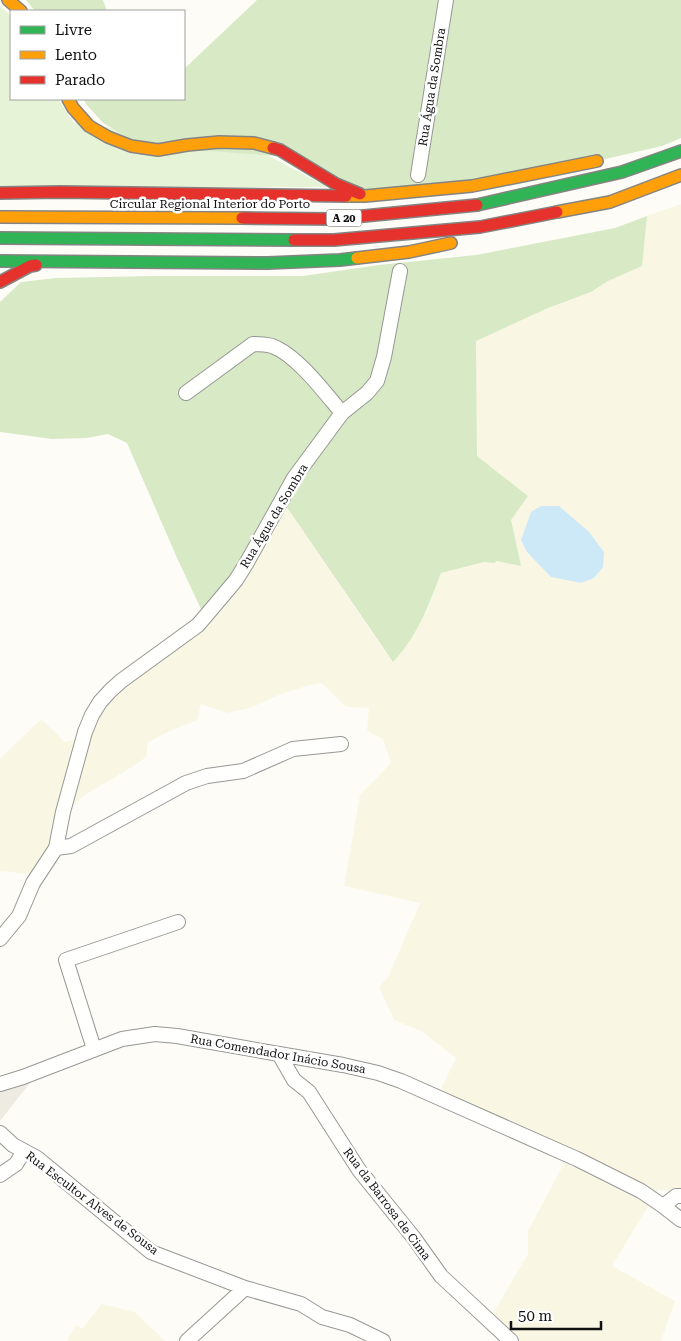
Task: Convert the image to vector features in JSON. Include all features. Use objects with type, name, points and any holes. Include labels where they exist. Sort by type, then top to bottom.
[{"type":"highway","points":[[8,0],[20,10]]},
{"type":"highway","points":[[69,100],[89,126],[108,137],[131,146],[158,150],[219,142],[254,143],[280,150],[336,184],[365,196]]},
{"type":"highway","points":[[655,149],[663,147],[681,150]]},
{"type":"highway","name":"Circular Regional Interior do Porto","points":[[0,217],[333,219],[478,205],[622,172],[681,150]]},
{"type":"highway","points":[[0,193],[365,196],[472,186],[612,158]]},
{"type":"highway","name":"A 20","points":[[0,238],[334,240],[480,227],[610,202],[681,175]]},
{"type":"highway","points":[[0,261],[268,263],[340,260],[409,252],[583,216],[610,202]]},
{"type":"highway","points":[[0,282],[30,266],[58,261]]},
{"type":"street","name":"Rua Água da Sombra","points":[[418,175],[446,0]]},
{"type":"street","name":"Rua Água da Sombra","points":[[56,848],[63,812],[85,732],[92,715],[100,702],[122,680],[198,625],[216,605],[236,580],[294,478],[342,413],[367,393],[377,381],[384,357],[400,271]]},
{"type":"street","points":[[186,393],[253,344],[271,346],[285,353],[297,363],[342,413]]},
{"type":"street","points":[[0,939],[19,916],[33,883],[56,848],[72,846],[186,783],[207,776],[243,771],[293,749],[341,744]]},
{"type":"street","points":[[94,1049],[66,960],[178,922]]},
{"type":"street","name":"Rua Comendador Inácio Sousa","points":[[0,1084],[23,1077],[122,1038],[155,1034],[177,1036],[361,1068],[401,1081],[577,1159],[641,1191],[681,1220]]},
{"type":"street","name":"Rua da Barrosa de Cima","points":[[279,1054],[294,1080],[309,1092],[359,1170],[414,1238],[441,1276],[510,1341]]},
{"type":"street","name":"Rua Escultor Alves de Sousa","points":[[0,1133],[13,1146],[37,1158],[151,1252],[245,1288],[301,1304],[322,1317],[350,1326],[383,1341]]},
{"type":"street","points":[[0,1175],[16,1164],[24,1151]]},
{"type":"street","points":[[663,1206],[676,1196],[681,1196]]},
{"type":"street","points":[[186,1341],[245,1288]]},
{"type":"shaded area","points":[[681,204],[681,1191],[658,1190],[612,1266],[675,1301],[661,1341],[518,1341],[492,1315],[528,1254],[528,1231],[570,1152],[528,1134],[441,1089],[456,1058],[421,1031],[394,1020],[379,987],[388,977],[420,903],[344,886],[360,795],[391,763],[383,739],[367,731],[369,708],[346,707],[322,683],[281,694],[250,708],[227,713],[201,704],[197,720],[148,742],[146,757],[83,796],[60,820],[46,855],[30,874],[0,871],[0,759],[41,719],[65,742],[73,740],[111,698],[207,626],[284,503],[386,653],[426,613],[441,573],[484,562],[477,473],[475,341],[644,230],[647,216]]},
{"type":"shaded area","points":[[28,1068],[33,1079],[0,1121],[0,1076],[4,1077]]},
{"type":"shaded area","points":[[102,1304],[135,1312],[165,1341],[67,1341],[76,1325],[82,1329]]},
{"type":"green space","points":[[26,0],[103,0],[107,10],[34,10]]},
{"type":"green space","points":[[257,0],[681,0],[681,138],[662,146],[553,171],[359,191],[305,158],[142,146],[103,123],[84,100],[185,100],[185,68]]},
{"type":"green space","points":[[0,6],[10,15],[10,100],[59,100],[73,122],[260,151],[327,187],[0,188]]},
{"type":"green space","points":[[647,216],[642,266],[608,281],[591,292],[548,308],[476,341],[477,456],[528,496],[511,520],[521,566],[496,561],[495,563],[484,562],[441,573],[416,631],[393,662],[284,503],[208,624],[127,443],[108,434],[87,438],[52,439],[0,432],[0,302],[21,282],[56,278],[303,276],[379,265],[476,255],[615,228]]},
{"type":"water","points":[[541,506],[559,506],[589,532],[604,552],[603,567],[594,578],[581,583],[551,577],[527,552],[521,540],[531,512]]},
{"type":"traffic: fast","points":[[477,205],[622,172],[681,151]]},
{"type":"traffic: fast","points":[[0,238],[294,240]]},
{"type":"traffic: fast","points":[[0,261],[268,263],[357,258]]},
{"type":"traffic: slow","points":[[8,0],[20,10]]},
{"type":"traffic: slow","points":[[69,100],[89,126],[108,137],[131,146],[158,150],[219,142],[254,143],[273,148]]},
{"type":"traffic: slow","points":[[346,196],[365,196],[472,186],[597,161]]},
{"type":"traffic: slow","points":[[557,212],[610,202],[681,175]]},
{"type":"traffic: slow","points":[[0,217],[242,218]]},
{"type":"traffic: slow","points":[[357,258],[409,252],[451,243]]},
{"type":"traffic: jam","points":[[273,148],[280,150],[336,184],[360,194]]},
{"type":"traffic: jam","points":[[0,193],[60,192],[346,196]]},
{"type":"traffic: jam","points":[[242,218],[333,219],[477,205]]},
{"type":"traffic: jam","points":[[294,240],[334,240],[480,227],[557,212]]},
{"type":"traffic: jam","points":[[0,282],[30,266],[36,265]]}]
